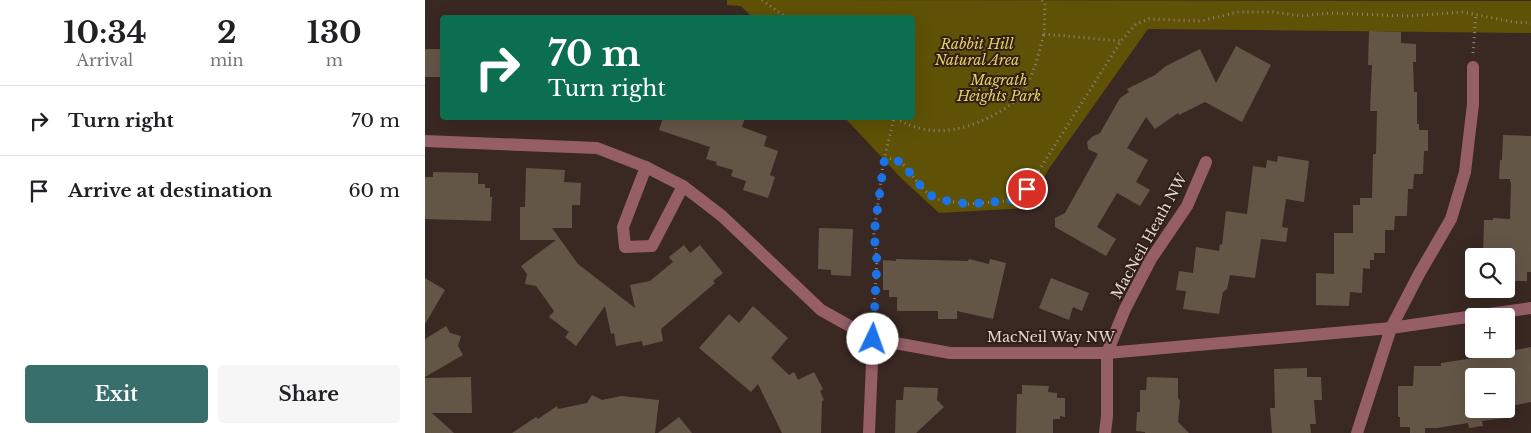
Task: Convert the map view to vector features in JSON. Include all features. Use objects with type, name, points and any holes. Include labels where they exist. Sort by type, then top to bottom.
[{"type":"street","points":[[1357,433],[1391,328],[1419,274],[1451,219],[1465,172],[1473,104],[1473,67]]},
{"type":"street","name":"MacNeil Way NW","points":[[425,141],[597,148],[646,167],[683,186],[722,216],[821,310],[873,339],[949,353],[1107,353],[1391,328],[1465,317]]},
{"type":"street","name":"MacNeil Heath NW","points":[[1107,353],[1125,309],[1151,258],[1187,206],[1206,162]]},
{"type":"street","points":[[646,167],[623,227],[625,247],[652,246],[683,186]]},
{"type":"street","name":"MacNeil Way NW","points":[[1515,310],[1531,308]]},
{"type":"street","points":[[869,433],[873,339]]},
{"type":"street","points":[[1105,433],[1107,416],[1107,353]]},
{"type":"path","points":[[762,0],[783,15]]},
{"type":"path","points":[[899,120],[907,124],[943,132],[963,129],[985,120],[1010,106],[1020,95],[1032,75],[1044,34],[1045,2],[1042,0]]},
{"type":"path","points":[[883,164],[888,158],[901,162],[924,190],[936,199],[968,204],[1017,199],[1027,189],[1121,41],[1136,24],[1149,19],[1201,22],[1238,12],[1273,12],[1301,16],[1349,12],[1408,16],[1450,12],[1476,14],[1513,22],[1531,23]]},
{"type":"path","points":[[1473,67],[1476,14]]},
{"type":"path","points":[[1044,34],[1121,41]]},
{"type":"path","points":[[873,339],[877,261],[874,234],[883,164],[894,120]]},
{"type":"green space","name":"Magrath Heights Park","points":[[727,0],[1531,1],[1531,33],[1148,29],[1048,170],[1029,208],[939,213],[901,178],[847,120],[915,120],[915,15],[750,15],[741,6],[727,5]]},
{"type":"building","points":[[1369,31],[1401,32],[1401,43],[1416,44],[1416,62],[1413,62],[1414,92],[1417,92],[1417,124],[1419,124],[1419,130],[1428,130],[1428,151],[1424,151],[1423,174],[1414,174],[1413,189],[1408,189],[1407,216],[1395,216],[1394,230],[1385,230],[1385,253],[1374,253],[1374,260],[1370,260],[1370,269],[1363,268],[1362,293],[1350,292],[1349,306],[1316,305],[1316,273],[1334,274],[1334,233],[1353,233],[1353,205],[1360,205],[1360,198],[1372,198],[1373,154],[1376,154],[1377,111],[1370,111],[1372,65],[1368,65]]},
{"type":"building","points":[[1236,46],[1271,65],[1242,122],[1205,102],[1179,115],[1178,113],[1155,129],[1146,117],[1127,148],[1148,160],[1136,182],[1150,190],[1140,206],[1117,193],[1097,227],[1116,239],[1106,256],[1055,227],[1055,218],[1065,213],[1098,154],[1088,149],[1087,142],[1100,133],[1120,98],[1129,92],[1127,89],[1200,49],[1216,83]]},
{"type":"building","points":[[425,49],[440,49],[440,77],[425,77]]},
{"type":"building","points":[[662,120],[744,120],[742,127],[767,136],[764,146],[778,151],[770,175],[775,177],[768,198],[743,190],[746,181],[731,176],[733,170],[716,165],[717,162],[706,159],[710,147],[659,130]]},
{"type":"building","points":[[1503,135],[1531,136],[1531,272],[1527,272],[1527,281],[1515,281],[1515,248],[1483,248],[1484,220],[1493,220],[1493,218],[1510,219],[1511,182],[1510,179],[1499,179],[1500,160],[1502,160]]},
{"type":"building","points":[[1278,156],[1309,161],[1304,202],[1286,199],[1282,227],[1288,228],[1286,242],[1261,239],[1255,278],[1230,275],[1227,289],[1223,292],[1219,314],[1183,309],[1186,291],[1176,290],[1179,271],[1193,273],[1196,247],[1219,251],[1220,244],[1222,245],[1226,211],[1247,214],[1253,166],[1266,168],[1267,160],[1277,162]]},
{"type":"building","points":[[526,168],[565,170],[564,182],[581,183],[580,205],[572,205],[572,228],[552,228],[578,264],[635,308],[630,285],[650,281],[673,262],[669,257],[684,245],[690,253],[700,245],[723,273],[713,281],[715,283],[661,329],[663,341],[643,346],[642,341],[616,346],[614,333],[611,334],[605,306],[576,346],[565,337],[569,332],[549,317],[554,311],[536,286],[525,284],[527,274],[521,266],[556,240],[520,240],[520,207],[525,207]]},
{"type":"building","points":[[433,172],[478,173],[478,184],[485,184],[485,188],[490,188],[490,197],[492,197],[491,221],[425,219],[425,177],[433,177]]},
{"type":"building","points":[[819,228],[853,229],[851,276],[831,275],[831,270],[818,269]]},
{"type":"building","points":[[896,259],[968,261],[969,259],[989,264],[990,259],[1006,263],[993,319],[957,311],[957,319],[938,319],[938,311],[897,311],[897,297],[889,297],[889,290],[883,290],[883,260],[896,261]]},
{"type":"building","points":[[425,278],[445,290],[425,324]]},
{"type":"building","points":[[1051,278],[1089,293],[1082,311],[1073,307],[1069,320],[1039,308]]},
{"type":"building","points":[[753,306],[788,338],[771,358],[789,375],[794,372],[798,380],[814,372],[823,389],[820,391],[824,400],[822,401],[821,433],[782,433],[758,384],[751,392],[699,348],[729,314],[739,323]]},
{"type":"building","points":[[446,326],[450,333],[461,336],[458,346],[463,355],[425,377],[425,339]]},
{"type":"building","points":[[1531,347],[1531,402],[1515,405],[1515,368],[1465,368],[1465,418],[1505,418],[1482,421],[1483,426],[1469,428],[1468,423],[1425,428],[1425,433],[1410,433],[1410,427],[1400,427],[1400,417],[1398,417],[1398,386],[1413,386],[1414,366],[1441,366],[1441,363],[1474,358],[1515,358],[1515,350]]},
{"type":"building","points":[[1307,368],[1307,377],[1321,377],[1322,400],[1314,400],[1316,424],[1310,424],[1311,433],[1272,433],[1270,408],[1275,408],[1274,369]]},
{"type":"building","points":[[471,377],[472,413],[432,413],[454,433],[425,433],[425,378]]},
{"type":"building","points":[[1147,377],[1178,378],[1178,398],[1180,401],[1178,422],[1189,433],[1145,433],[1136,431],[1137,412],[1140,412],[1140,390],[1146,390]]},
{"type":"building","points":[[1022,385],[1049,386],[1048,392],[1057,393],[1057,398],[1065,398],[1065,417],[1060,416],[1060,419],[1053,419],[1053,433],[1016,433],[1017,394],[1022,394]]},
{"type":"building","points":[[904,387],[938,388],[937,400],[944,407],[916,433],[895,433],[896,400],[903,400]]},
{"type":"building","points":[[592,395],[602,400],[621,396],[659,400],[655,433],[512,433],[557,406],[558,409],[587,403]]},
{"type":"building","points":[[679,417],[692,433],[658,433]]},
{"type":"route","points":[[873,339],[877,261],[874,234],[883,164],[888,158],[901,162],[924,190],[936,199],[968,204],[1005,201],[1017,199],[1027,189]]},
{"type":"park label","name":"Rabbit Hill Natural Area","points":[[977,52]]}]
